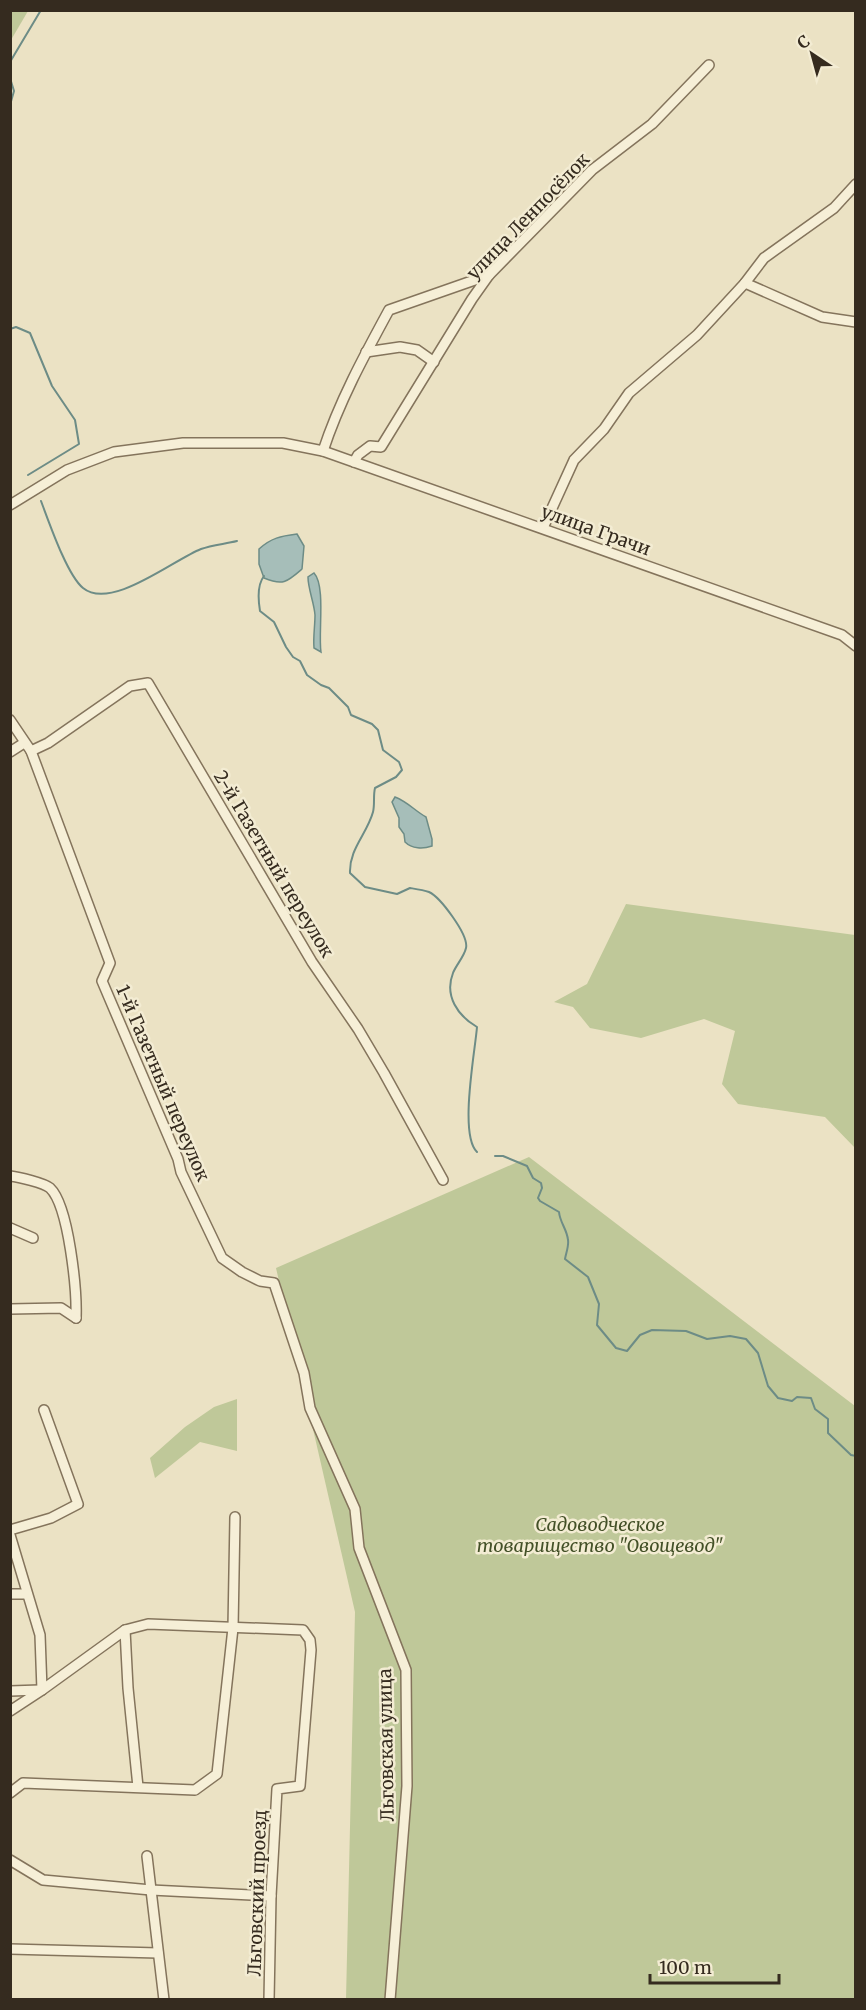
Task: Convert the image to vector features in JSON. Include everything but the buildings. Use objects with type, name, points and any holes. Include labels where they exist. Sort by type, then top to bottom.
[{"type":"street","name":"улица Ленпосёлок","points":[[354,462],[358,455],[370,446],[381,447],[489,275],[592,170],[652,124],[709,65]]},
{"type":"street","points":[[543,528],[574,460],[604,429],[629,393],[697,336],[745,283],[764,258],[834,208],[855,184]]},
{"type":"street","points":[[323,451],[332,424],[389,310],[489,275]]},
{"type":"street","points":[[745,283],[822,317],[855,322]]},
{"type":"street","points":[[366,352],[400,347],[417,350],[434,362]]},
{"type":"street","name":"улица Грачи","points":[[10,505],[67,470],[114,452],[183,443],[283,442],[323,451],[842,634],[855,646]]},
{"type":"street","name":"2-й Газетный переулок","points":[[27,747],[48,743],[130,686],[148,683],[312,962],[379,1064],[443,1180]]},
{"type":"street","name":"1-й Газетный переулок","points":[[10,720],[27,747],[110,963],[102,981],[178,1159],[181,1172],[222,1258]]},
{"type":"street","points":[[10,752],[27,747]]},
{"type":"street","points":[[10,1176],[49,1187],[57,1198],[72,1253],[77,1294],[76,1318],[61,1308],[10,1309]]},
{"type":"street","points":[[10,1228],[33,1238]]},
{"type":"street","name":"Льговская улица","points":[[222,1258],[260,1281],[274,1283],[304,1373],[310,1408],[355,1509],[359,1548],[406,1670],[407,1786],[390,2000]]},
{"type":"street","points":[[10,1530],[51,1518],[78,1504],[44,1410]]},
{"type":"street","points":[[10,1793],[23,1783],[195,1790],[217,1774],[233,1628],[235,1517]]},
{"type":"street","points":[[10,1535],[40,1635],[42,1690]]},
{"type":"street","points":[[10,1594],[27,1594]]},
{"type":"street","points":[[10,1711],[125,1630],[148,1624],[233,1628]]},
{"type":"street","name":"Льговский проезд","points":[[233,1628],[303,1630],[310,1640],[311,1650],[300,1786],[277,1789],[270,1896],[269,2000]]},
{"type":"street","points":[[125,1630],[128,1688],[138,1786]]},
{"type":"street","points":[[10,1691],[42,1690]]},
{"type":"street","points":[[147,1856],[164,2000]]},
{"type":"street","points":[[10,1860],[43,1880],[151,1890],[270,1896]]},
{"type":"street","points":[[10,1949],[158,1953]]},
{"type":"green space","points":[[10,11],[28,11],[11,40]]},
{"type":"green space","points":[[626,904],[855,935],[855,1148],[825,1117],[738,1104],[722,1084],[735,1031],[704,1019],[641,1038],[590,1028],[573,1007],[554,1002],[587,984]]},
{"type":"green space","name":"Садоводческое товарищество \"Овощевод\"","points":[[529,1157],[855,1406],[855,1999],[346,1999],[355,1612],[276,1268]]},
{"type":"green space","points":[[237,1399],[237,1451],[200,1442],[155,1478],[150,1458],[185,1427],[214,1407]]},
{"type":"water","points":[[297,534],[304,546],[302,569],[292,577],[280,582],[264,578],[259,564],[259,549],[276,538]]},
{"type":"water","points":[[314,573],[318,579],[321,599],[321,652],[314,648],[315,615],[308,577]]},
{"type":"water","points":[[395,797],[426,817],[432,846],[418,848],[405,842],[392,802]]},
{"type":"waterway","points":[[10,62],[41,10]]},
{"type":"waterway","points":[[10,78],[14,91],[10,105]]},
{"type":"waterway","points":[[10,329],[16,327],[30,333],[52,386],[75,420],[79,444],[28,475]]},
{"type":"waterway","points":[[41,501],[71,572],[83,588],[95,593],[109,593],[125,589],[201,549],[237,541]]},
{"type":"waterway","points":[[264,576],[259,588],[260,611],[274,622],[286,647],[293,657],[300,661],[307,675],[329,688],[348,707],[351,715],[372,724],[378,730],[383,750],[399,762],[402,770],[396,777],[375,788],[373,812],[352,856],[350,873],[365,887],[397,894],[410,888],[429,892],[446,908],[459,926],[466,942],[464,955],[453,973],[450,990],[454,1004],[459,1011],[477,1027],[469,1112],[469,1129],[477,1152]]},
{"type":"waterway","points":[[495,1156],[503,1156],[527,1166],[533,1178],[541,1183],[542,1188],[538,1198],[559,1212],[566,1233],[568,1245],[565,1259],[588,1277],[599,1304],[597,1325],[616,1348],[627,1351],[640,1335],[652,1330],[686,1331],[707,1339],[730,1336],[746,1339],[758,1353],[768,1386],[778,1398],[792,1401],[797,1397],[811,1398],[815,1409],[828,1419],[828,1433],[851,1455],[856,1456]]}]
